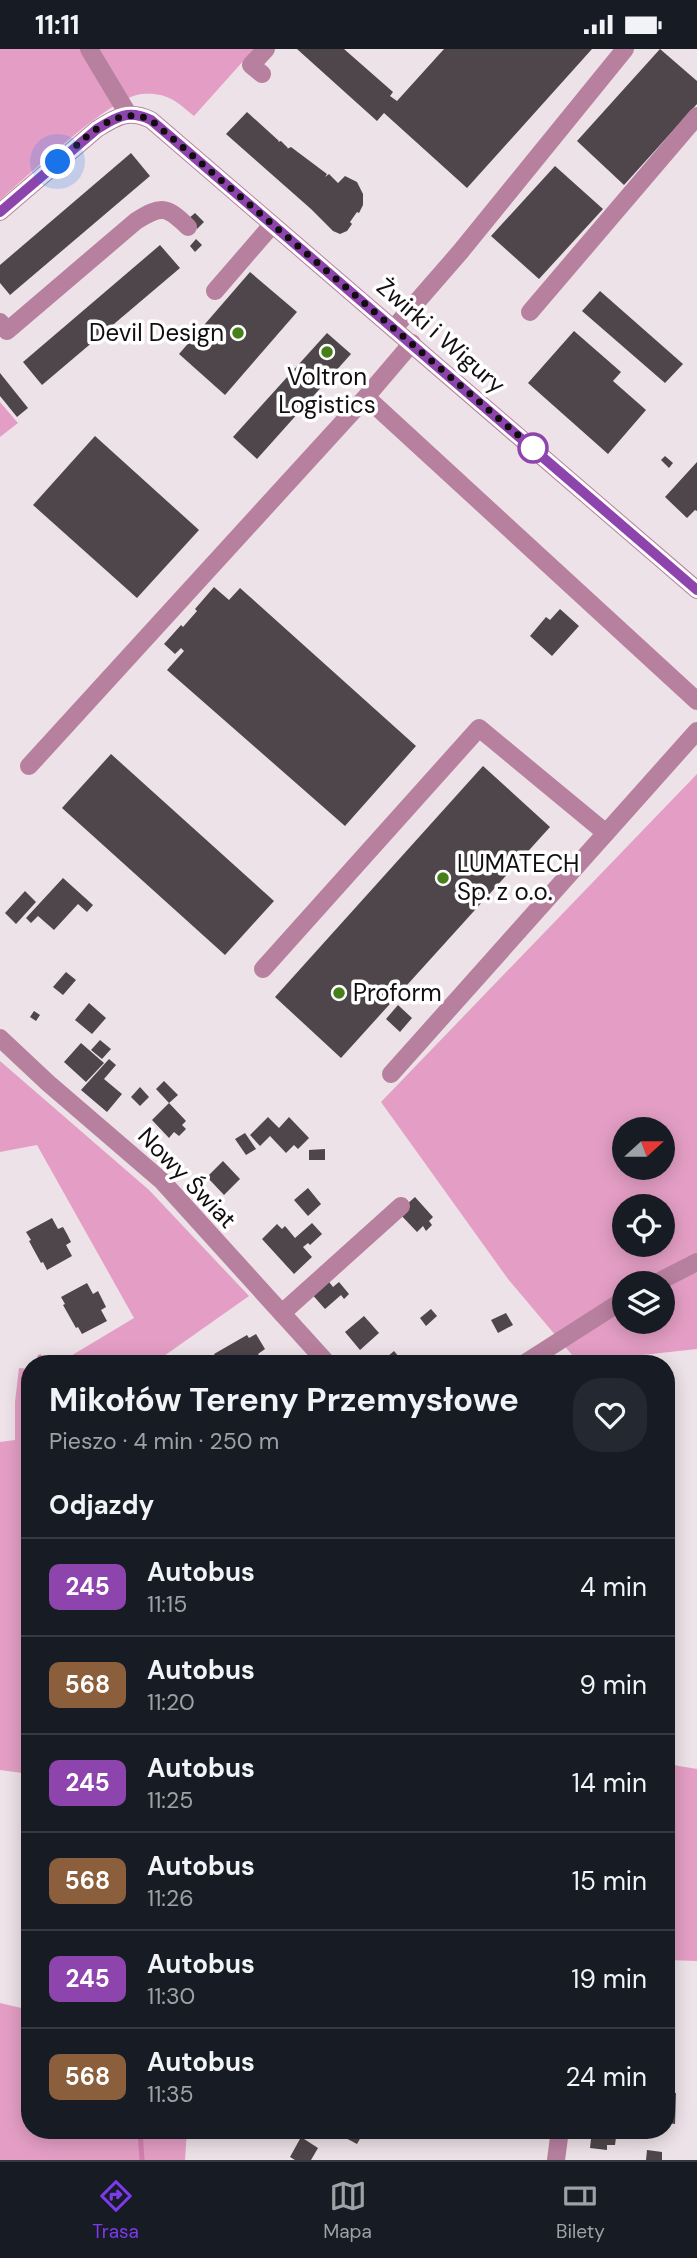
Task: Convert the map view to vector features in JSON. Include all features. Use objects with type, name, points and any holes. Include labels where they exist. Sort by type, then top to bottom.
[{"type":"street","points":[[0,212],[97,129],[128,114],[89,49]]},
{"type":"street","points":[[262,73],[251,65],[266,49]]},
{"type":"street","points":[[394,328],[461,251],[625,49]]},
{"type":"street","name":"Żwirki i Wigury","points":[[128,114],[141,115],[151,120],[697,590]]},
{"type":"street","points":[[530,313],[697,116]]},
{"type":"street","points":[[0,322],[7,331],[152,210],[166,209],[174,212],[188,226]]},
{"type":"street","points":[[215,291],[272,225]]},
{"type":"street","points":[[29,766],[366,397],[412,343]]},
{"type":"street","points":[[366,397],[697,701]]},
{"type":"street","points":[[263,969],[479,728],[606,833]]},
{"type":"street","points":[[391,1074],[697,731]]},
{"type":"street","name":"Nowy Świat","points":[[0,1038],[162,1181],[320,1355]]},
{"type":"street","points":[[282,1313],[401,1206]]},
{"type":"street","points":[[675,1273],[697,1262]]},
{"type":"street","points":[[538,1355],[612,1307]]},
{"type":"street","points":[[555,2160],[558,2139]]},
{"type":"shaded area","points":[[0,49],[254,49],[194,116],[176,102],[158,94],[142,94],[128,98],[91,122],[0,200]]},
{"type":"shaded area","points":[[0,402],[18,423],[0,437]]},
{"type":"shaded area","points":[[697,774],[697,1349],[642,1355],[572,1355],[508,1279],[381,1102]]},
{"type":"shaded area","points":[[0,1061],[149,1190],[249,1296],[165,1355],[72,1355],[134,1318],[37,1145],[0,1152]]},
{"type":"shaded area","points":[[21,1368],[21,1773],[0,1770],[0,1442],[15,1440],[15,1402]]},
{"type":"shaded area","points":[[675,1765],[697,1769],[697,1961],[675,1960]]},
{"type":"shaded area","points":[[0,2003],[21,2008],[21,2139],[186,2139],[185,2160],[0,2160]]},
{"type":"building","points":[[297,49],[344,49],[393,92],[390,96],[397,101],[444,49],[592,49],[467,188],[384,113],[377,121]]},
{"type":"building","points":[[660,49],[697,81],[697,104],[624,185],[577,141]]},
{"type":"building","points":[[247,112],[287,149],[291,147],[327,174],[325,177],[329,174],[338,183],[345,176],[357,182],[363,194],[363,205],[350,222],[352,224],[347,231],[340,234],[333,231],[226,134]]},
{"type":"building","points":[[131,153],[150,176],[10,295],[0,283],[0,265]]},
{"type":"building","points":[[555,166],[603,209],[539,279],[491,236]]},
{"type":"building","points":[[195,213],[204,222],[197,229],[188,219]]},
{"type":"building","points":[[196,239],[202,245],[195,252],[190,246]]},
{"type":"building","points":[[160,245],[180,268],[42,385],[23,362]]},
{"type":"building","name":"Devil Design","points":[[250,272],[297,312],[225,395],[179,354]]},
{"type":"building","points":[[600,291],[683,364],[665,383],[582,311]]},
{"type":"building","points":[[574,331],[621,372],[613,381],[646,410],[608,454],[528,383]]},
{"type":"building","points":[[327,333],[351,354],[257,459],[233,437]]},
{"type":"building","points":[[0,373],[28,408],[17,417],[0,396]]},
{"type":"building","points":[[95,436],[199,530],[137,598],[33,505]]},
{"type":"building","points":[[665,456],[673,463],[669,468],[661,460]]},
{"type":"building","points":[[697,462],[697,511],[687,518],[665,497]]},
{"type":"building","points":[[214,587],[229,600],[240,588],[416,746],[345,826],[167,670],[184,651],[181,648],[175,654],[164,644],[181,625],[183,627]]},
{"type":"building","points":[[560,609],[579,626],[552,656],[530,636],[546,617],[550,620]]},
{"type":"building","points":[[111,754],[274,901],[225,955],[62,808]]},
{"type":"building","name":"LUMATECH Sp. z o.o.","points":[[483,766],[550,827],[341,1058],[275,997]]},
{"type":"building","points":[[63,878],[93,905],[87,912],[78,904],[54,930],[38,916],[31,923],[26,918]]},
{"type":"building","points":[[25,891],[36,902],[16,924],[5,913]]},
{"type":"building","points":[[66,972],[76,980],[63,995],[53,987]]},
{"type":"building","points":[[89,1003],[106,1018],[92,1034],[75,1020]]},
{"type":"building","points":[[398,1005],[412,1018],[400,1032],[386,1019]]},
{"type":"building","points":[[34,1011],[40,1015],[36,1021],[30,1017]]},
{"type":"building","points":[[100,1040],[111,1049],[102,1059],[91,1050]]},
{"type":"building","points":[[81,1043],[104,1063],[86,1082],[64,1062]]},
{"type":"building","points":[[109,1059],[116,1065],[104,1079],[122,1094],[107,1112],[81,1090]]},
{"type":"building","points":[[164,1081],[178,1095],[169,1103],[156,1089]]},
{"type":"building","points":[[140,1087],[149,1097],[140,1106],[131,1097]]},
{"type":"building","points":[[169,1103],[186,1121],[182,1125],[186,1129],[179,1136],[174,1132],[169,1138],[152,1120]]},
{"type":"building","points":[[268,1117],[279,1128],[289,1117],[309,1138],[298,1149],[294,1145],[286,1153],[270,1136],[260,1146],[250,1135]]},
{"type":"building","points":[[245,1133],[256,1149],[246,1155],[235,1139]]},
{"type":"building","points":[[325,1149],[325,1160],[309,1160],[309,1150]]},
{"type":"building","points":[[223,1161],[240,1179],[224,1195],[207,1177]]},
{"type":"building","points":[[308,1188],[321,1204],[308,1216],[294,1200]]},
{"type":"building","points":[[415,1197],[433,1217],[429,1221],[432,1225],[426,1231],[423,1226],[417,1232],[398,1212]]},
{"type":"building","points":[[52,1218],[58,1229],[63,1227],[67,1234],[71,1242],[66,1245],[72,1256],[47,1270],[26,1232]]},
{"type":"building","points":[[312,1223],[322,1234],[310,1245],[308,1243],[303,1247],[312,1257],[294,1274],[262,1239],[277,1224],[282,1229],[285,1226],[295,1238]]},
{"type":"building","points":[[326,1278],[333,1287],[339,1282],[349,1294],[344,1299],[341,1295],[325,1309],[310,1292]]},
{"type":"building","points":[[87,1283],[93,1294],[98,1291],[106,1307],[101,1310],[107,1321],[82,1334],[78,1327],[76,1328],[61,1297]]},
{"type":"building","points":[[431,1309],[437,1316],[426,1326],[420,1318]]},
{"type":"building","points":[[506,1313],[513,1325],[498,1333],[491,1320]]},
{"type":"building","points":[[364,1316],[379,1333],[360,1350],[345,1332]]},
{"type":"building","points":[[256,1334],[265,1349],[259,1355],[214,1354],[247,1335],[249,1338]]},
{"type":"building","points":[[300,2139],[318,2148],[311,2160],[295,2160],[290,2157]]},
{"type":"building","points":[[591,2139],[616,2139],[615,2145],[607,2145],[607,2150],[590,2148]]},
{"type":"building","points":[[647,2150],[662,2152],[662,2160],[646,2160]]},
{"type":"waterway","points":[[141,2139],[142,2160]]},
{"type":"bus line","name":"245","points":[[0,212],[97,129],[110,121],[128,114],[141,115],[151,120],[697,590]]},
{"type":"place","name":"Devil Design","points":[[238,333]]},
{"type":"place","name":"Voltron Logistics","points":[[327,352]]},
{"type":"place","name":"LUMATECH Sp. z o.o.","points":[[443,878]]},
{"type":"place","name":"Proform","points":[[339,993]]},
{"type":"route","points":[[58,162],[97,129],[118,117],[128,114],[141,115],[151,120],[533,448]]}]
